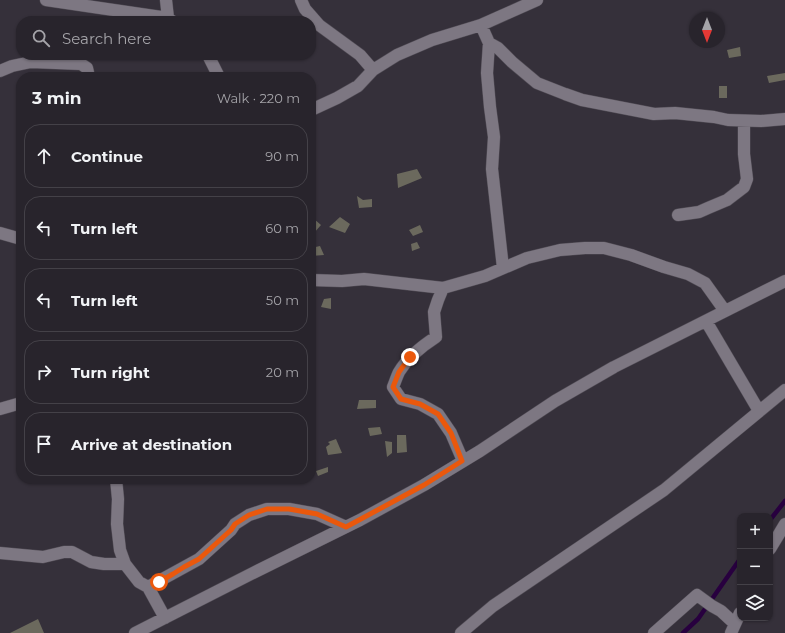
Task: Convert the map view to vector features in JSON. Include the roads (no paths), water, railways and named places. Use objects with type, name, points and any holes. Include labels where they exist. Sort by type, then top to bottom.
[{"type":"street","points":[[46,0],[145,16]]},
{"type":"street","points":[[166,0],[169,16]]},
{"type":"street","points":[[300,0],[304,9],[311,16]]},
{"type":"street","points":[[316,108],[358,86],[373,70],[398,55],[432,40],[480,25],[537,0]]},
{"type":"street","points":[[316,22],[360,55],[373,70]]},
{"type":"street","points":[[480,25],[489,43],[487,73],[494,137],[492,169],[503,268]]},
{"type":"street","points":[[489,43],[498,48],[537,83],[582,100],[654,114],[675,113],[744,121],[785,119]]},
{"type":"street","points":[[210,60],[216,72]]},
{"type":"street","points":[[0,71],[12,66],[31,62],[81,64],[87,68],[88,72]]},
{"type":"street","points":[[678,215],[699,212],[727,200],[744,186],[747,179],[744,154],[744,121]]},
{"type":"street","points":[[0,233],[16,237]]},
{"type":"street","points":[[316,280],[342,281],[364,279],[443,288],[486,276],[527,258],[560,250],[604,248],[631,255],[688,274],[705,283],[725,312]]},
{"type":"street","points":[[135,633],[346,527],[424,485],[555,401],[614,367],[785,281]]},
{"type":"street","points":[[443,288],[434,312],[436,337],[410,357],[399,372],[393,387],[401,399],[420,404],[438,414],[451,433],[462,461]]},
{"type":"street","points":[[706,321],[759,411]]},
{"type":"street","points":[[460,633],[493,606],[664,490],[785,390]]},
{"type":"street","points":[[0,409],[16,404]]},
{"type":"street","points":[[116,484],[118,499],[117,524],[120,550],[125,564],[139,582],[148,587],[165,618]]},
{"type":"street","points":[[148,587],[199,559],[231,530],[235,524],[249,515],[267,509],[289,509],[317,514],[346,527]]},
{"type":"street","points":[[773,544],[785,524]]},
{"type":"street","points":[[0,553],[42,557],[64,552],[72,552],[91,562],[104,564],[125,564]]},
{"type":"street","points":[[654,633],[696,595],[721,611],[733,629]]},
{"type":"waterway","points":[[773,516],[785,501]]},
{"type":"waterway","points":[[683,633],[698,619],[737,563]]}]
